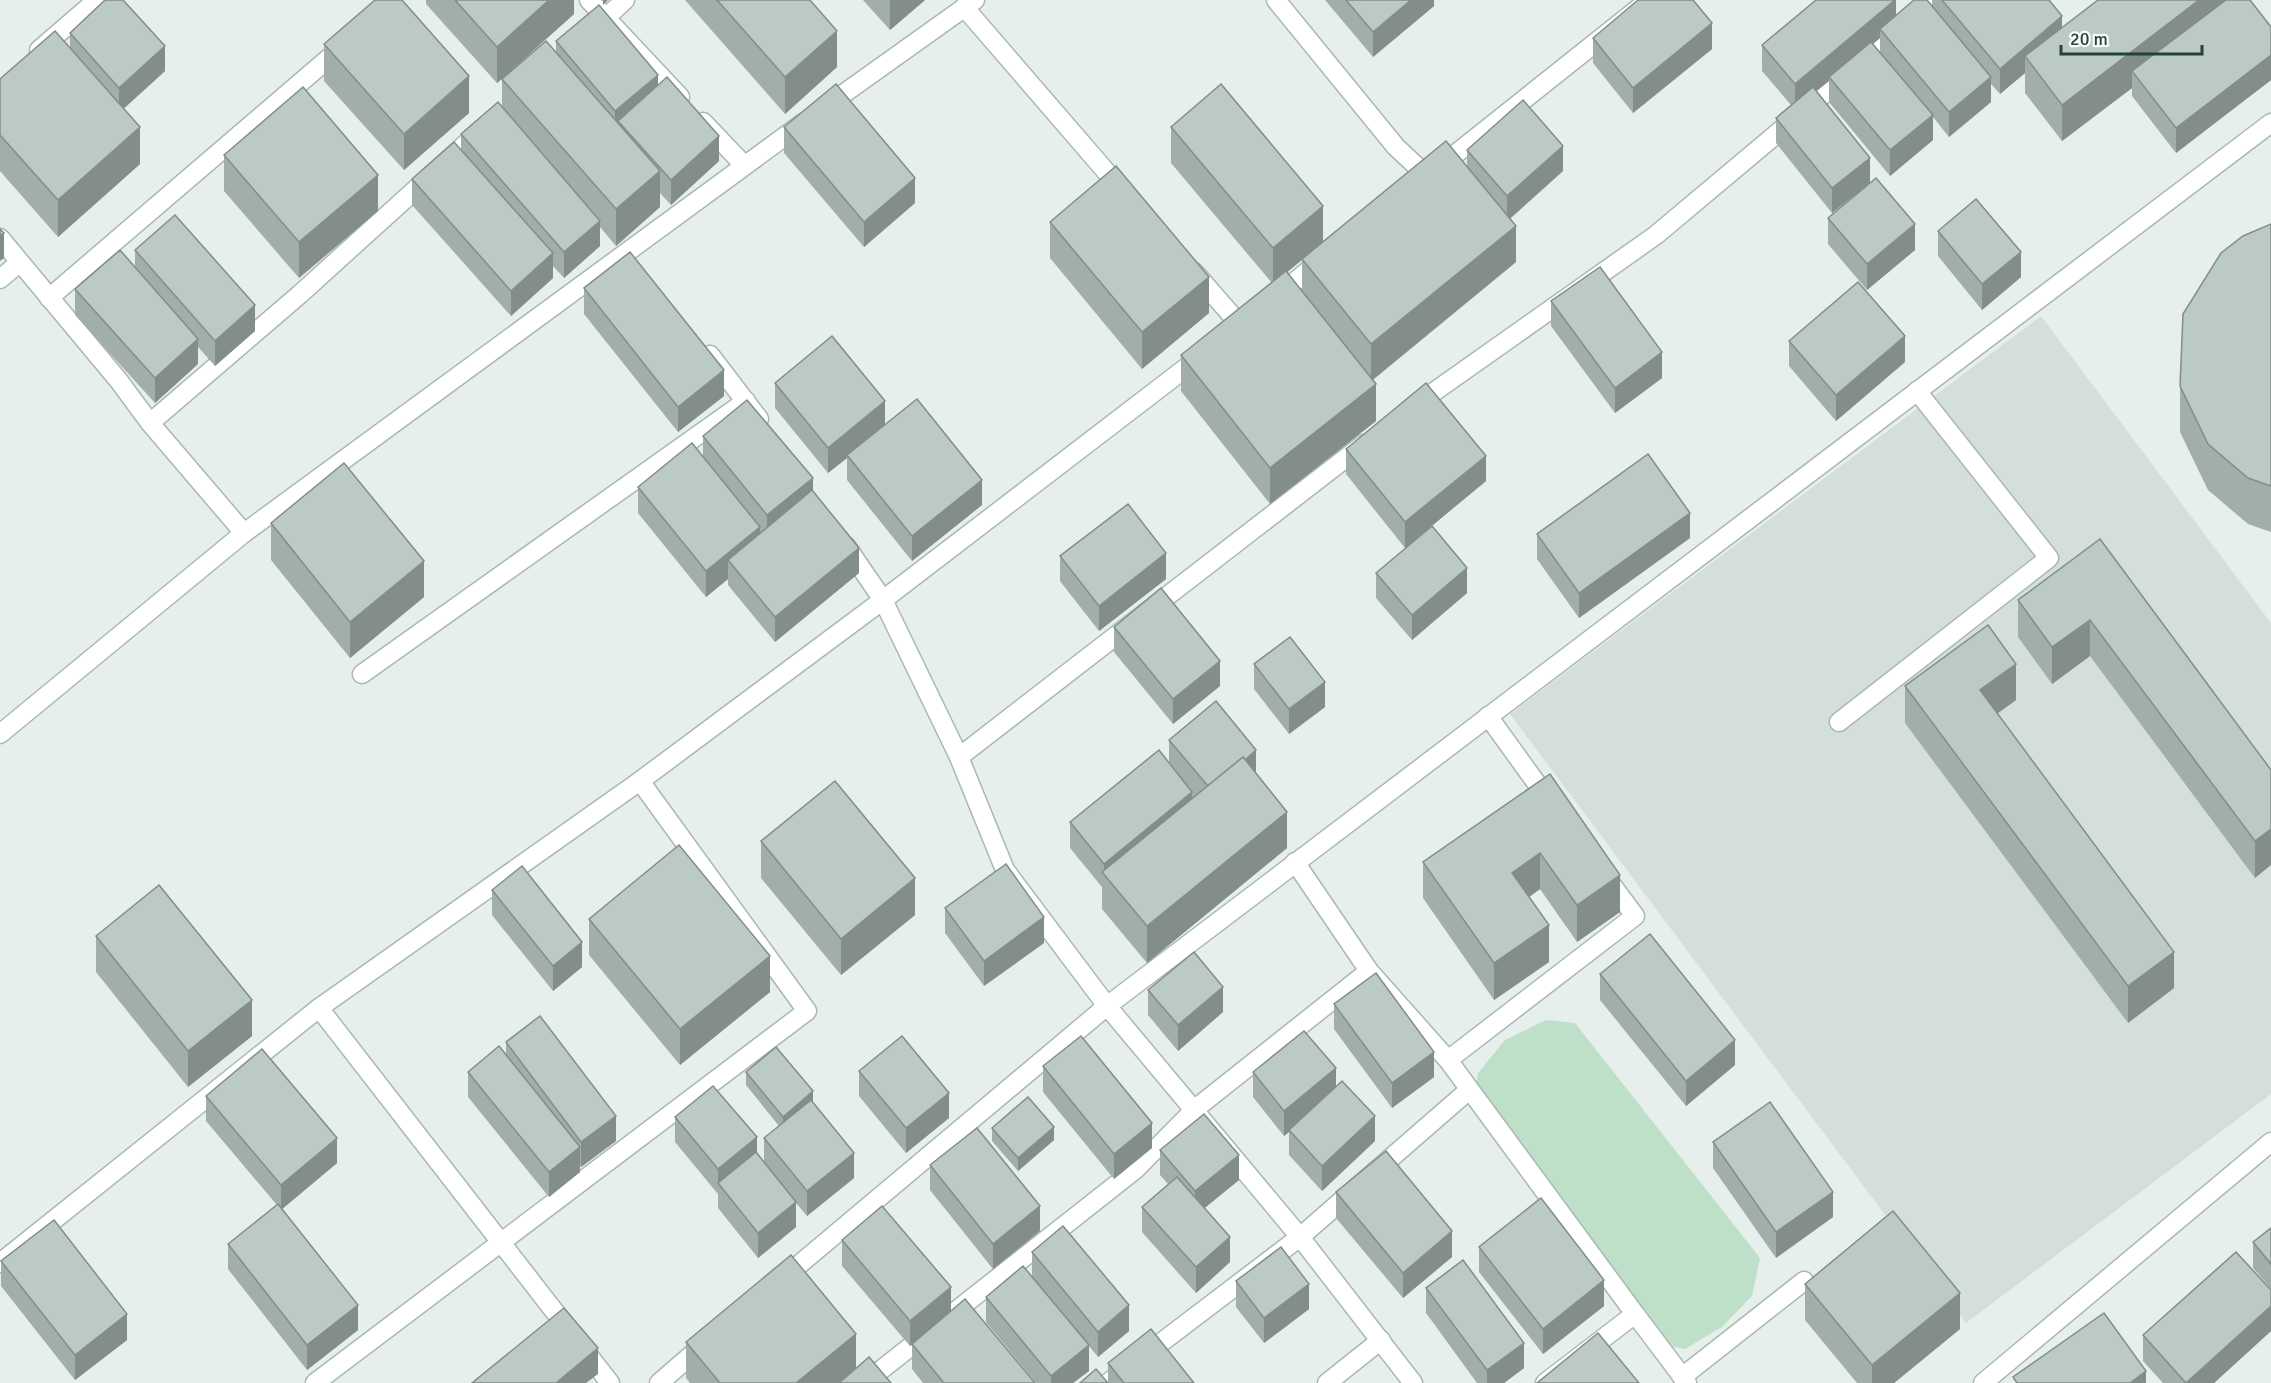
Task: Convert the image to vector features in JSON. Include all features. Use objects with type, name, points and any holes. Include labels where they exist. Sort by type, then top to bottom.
[{"type":"street","points":[[25,62],[97,0]]},
{"type":"street","points":[[589,0],[744,165]]},
{"type":"street","points":[[579,41],[625,0]]},
{"type":"street","points":[[1276,0],[1396,147],[1427,176]]},
{"type":"street","points":[[1409,190],[1649,0]]},
{"type":"street","points":[[1402,415],[1656,235],[1936,0]]},
{"type":"street","points":[[0,734],[244,533],[631,258],[744,165],[970,4],[1133,202]]},
{"type":"street","points":[[49,298],[352,38]]},
{"type":"street","points":[[150,423],[299,295],[492,120]]},
{"type":"street","points":[[771,1288],[1107,1006],[2271,123]]},
{"type":"street","points":[[0,238],[119,381],[150,423],[244,533]]},
{"type":"street","points":[[1179,255],[1236,329],[1337,248]]},
{"type":"street","points":[[0,279],[19,263]]},
{"type":"street","points":[[702,345],[766,429]]},
{"type":"street","points":[[0,1263],[319,1008],[640,781],[883,600],[1212,348]]},
{"type":"street","points":[[1839,722],[2049,558],[1917,391]]},
{"type":"street","points":[[362,674],[746,401]]},
{"type":"street","points":[[959,757],[1374,436]]},
{"type":"street","points":[[838,534],[883,600],[959,757],[1005,870],[1107,1006],[1300,1237],[1413,1383]]},
{"type":"street","points":[[1488,716],[1558,811]]},
{"type":"street","points":[[315,1383],[807,1011],[640,781]]},
{"type":"street","points":[[1448,1060],[1635,916],[1593,859]]},
{"type":"street","points":[[1295,862],[1368,971],[1448,1060],[1685,1380],[1804,1281]]},
{"type":"street","points":[[858,1360],[874,1380],[1136,1169],[1195,1109],[1368,971]]},
{"type":"street","points":[[319,1008],[610,1383]]},
{"type":"street","points":[[1108,1383],[1300,1237],[1469,1090]]},
{"type":"street","points":[[1983,1383],[2271,1142]]},
{"type":"street","points":[[789,1274],[802,1291]]},
{"type":"street","points":[[1545,1383],[1635,1314]]},
{"type":"street","points":[[659,1383],[719,1332]]},
{"type":"street","points":[[1327,1383],[1381,1340]]},
{"type":"shaded area","points":[[2041,316],[2271,623],[2271,1094],[1966,1323],[1510,714]]},
{"type":"green space","points":[[1546,1020],[1575,1023],[1760,1258],[1752,1296],[1722,1327],[1685,1349],[1658,1344],[1472,1108],[1478,1073],[1505,1040]]},
{"type":"building","points":[[105,0],[123,0],[165,46],[119,88],[70,33]]},
{"type":"building","points":[[375,0],[402,0],[469,76],[404,134],[324,44]]},
{"type":"building","points":[[455,0],[549,0],[497,47]]},
{"type":"building","points":[[717,0],[810,0],[837,31],[785,77]]},
{"type":"building","points":[[1346,0],[1411,0],[1373,32]]},
{"type":"building","points":[[1638,0],[1693,0],[1712,23],[1633,88],[1593,38]]},
{"type":"building","points":[[1816,0],[1895,0],[1795,84],[1762,45]]},
{"type":"building","points":[[1914,0],[1927,0],[1991,77],[1949,112],[1880,29]]},
{"type":"building","points":[[1942,0],[2049,0],[2062,16],[2000,69]]},
{"type":"building","points":[[2098,0],[2199,0],[2062,105],[2025,56]]},
{"type":"building","points":[[2226,0],[2250,0],[2271,27],[2271,55],[2176,128],[2132,71]]},
{"type":"building","points":[[599,5],[658,75],[615,111],[556,41]]},
{"type":"building","points":[[55,31],[140,127],[58,200],[0,135],[0,79]]},
{"type":"building","points":[[546,41],[660,171],[616,209],[502,79]]},
{"type":"building","points":[[1871,42],[1933,115],[1890,150],[1829,77]]},
{"type":"building","points":[[667,77],[719,136],[671,180],[618,121]]},
{"type":"building","points":[[836,84],[915,178],[864,222],[784,127]]},
{"type":"building","points":[[1221,84],[1323,206],[1273,248],[1171,127]]},
{"type":"building","points":[[303,87],[378,175],[299,242],[224,155]]},
{"type":"building","points":[[1813,87],[1870,158],[1832,188],[1776,118]]},
{"type":"building","points":[[1523,100],[1563,146],[1507,196],[1467,150]]},
{"type":"building","points":[[498,102],[600,221],[564,252],[461,134]]},
{"type":"building","points":[[1446,141],[1516,226],[1371,344],[1302,259]]},
{"type":"building","points":[[454,142],[553,253],[511,291],[412,179]]},
{"type":"building","points":[[1116,166],[1209,277],[1142,332],[1050,222]]},
{"type":"building","points":[[1876,178],[1915,224],[1867,264],[1828,218]]},
{"type":"building","points":[[1976,199],[2021,252],[1982,284],[1938,231]]},
{"type":"building","points":[[175,215],[255,305],[215,341],[135,250]]},
{"type":"building","points":[[2271,224],[2271,486],[2248,478],[2208,444],[2180,386],[2183,314],[2221,253],[2243,236]]},
{"type":"building","points":[[120,250],[198,339],[155,378],[75,289]]},
{"type":"building","points":[[630,252],[724,370],[678,407],[584,288]]},
{"type":"building","points":[[1600,267],[1662,352],[1615,388],[1551,301]]},
{"type":"building","points":[[1286,271],[1376,384],[1270,468],[1181,355]]},
{"type":"building","points":[[1858,282],[1905,336],[1836,395],[1789,341]]},
{"type":"building","points":[[832,336],[885,401],[828,448],[775,383]]},
{"type":"building","points":[[1426,383],[1486,456],[1405,522],[1346,449]]},
{"type":"building","points":[[917,399],[982,480],[912,536],[847,455]]},
{"type":"building","points":[[747,400],[813,478],[767,515],[703,436]]},
{"type":"building","points":[[692,443],[760,527],[706,571],[638,487]]},
{"type":"building","points":[[1648,454],[1690,513],[1579,593],[1537,534]]},
{"type":"building","points":[[344,463],[424,561],[350,622],[271,523]]},
{"type":"building","points":[[812,490],[859,548],[775,617],[728,560]]},
{"type":"building","points":[[1128,504],[1166,553],[1099,606],[1060,556]]},
{"type":"building","points":[[1432,526],[1467,568],[1412,615],[1376,573]]},
{"type":"building","points":[[2100,539],[2271,770],[2271,829],[2255,841],[2090,620],[2052,647],[2018,600]]},
{"type":"building","points":[[1161,588],[1220,661],[1173,699],[1114,627]]},
{"type":"building","points":[[1988,625],[2016,664],[1980,690],[2174,952],[2128,986],[1905,686]]},
{"type":"building","points":[[1290,637],[1325,682],[1289,709],[1254,664]]},
{"type":"building","points":[[1216,701],[1256,750],[1245,760],[1243,757],[1208,786],[1169,740]]},
{"type":"building","points":[[1159,750],[1192,792],[1104,864],[1070,822]]},
{"type":"building","points":[[1243,757],[1287,812],[1147,926],[1102,872]]},
{"type":"building","points":[[1550,774],[1620,875],[1577,905],[1540,853],[1512,873],[1549,925],[1494,963],[1423,862]]},
{"type":"building","points":[[835,781],[915,878],[841,939],[761,841]]},
{"type":"building","points":[[679,845],[770,956],[680,1029],[589,919]]},
{"type":"building","points":[[1006,864],[1044,917],[984,961],[945,908]]},
{"type":"building","points":[[522,866],[582,942],[553,966],[492,890]]},
{"type":"building","points":[[159,885],[252,1000],[188,1051],[96,936]]},
{"type":"building","points":[[1650,934],[1735,1040],[1686,1081],[1600,974]]},
{"type":"building","points":[[1194,952],[1223,987],[1178,1025],[1148,990]]},
{"type":"building","points":[[1376,973],[1434,1052],[1392,1083],[1334,1004]]},
{"type":"building","points":[[540,1016],[616,1116],[581,1142],[506,1042]]},
{"type":"building","points":[[1304,1031],[1336,1068],[1284,1111],[1253,1072]]},
{"type":"building","points":[[902,1036],[949,1093],[906,1128],[859,1071]]},
{"type":"building","points":[[1081,1036],[1152,1123],[1114,1154],[1043,1066]]},
{"type":"building","points":[[499,1046],[580,1147],[549,1172],[468,1072]]},
{"type":"building","points":[[776,1047],[813,1091],[783,1117],[746,1072]]},
{"type":"building","points":[[262,1049],[337,1138],[281,1185],[206,1096]]},
{"type":"building","points":[[1342,1081],[1375,1116],[1322,1166],[1289,1130]]},
{"type":"building","points":[[713,1086],[757,1137],[718,1169],[675,1117]]},
{"type":"building","points":[[1028,1097],[1054,1127],[1018,1158],[992,1128]]},
{"type":"building","points":[[811,1100],[854,1153],[807,1191],[764,1138]]},
{"type":"building","points":[[1770,1102],[1833,1192],[1776,1232],[1713,1142]]},
{"type":"building","points":[[1204,1114],[1239,1155],[1195,1191],[1160,1150]]},
{"type":"building","points":[[977,1128],[1040,1206],[993,1244],[930,1165]]},
{"type":"building","points":[[1386,1151],[1452,1231],[1403,1273],[1336,1192]]},
{"type":"building","points":[[756,1152],[796,1202],[758,1233],[718,1183]]},
{"type":"building","points":[[1177,1177],[1230,1237],[1196,1267],[1142,1207]]},
{"type":"building","points":[[1541,1198],[1604,1280],[1543,1329],[1479,1247]]},
{"type":"building","points":[[278,1204],[358,1305],[307,1345],[228,1244]]},
{"type":"building","points":[[882,1206],[951,1287],[910,1321],[842,1240]]},
{"type":"building","points":[[1893,1211],[1960,1293],[1872,1365],[1805,1284]]},
{"type":"building","points":[[54,1220],[127,1314],[75,1355],[1,1261]]},
{"type":"building","points":[[1063,1226],[1129,1305],[1098,1332],[1032,1252]]},
{"type":"building","points":[[2271,1228],[2271,1264],[2253,1242]]},
{"type":"building","points":[[1281,1247],[1309,1284],[1264,1318],[1236,1281]]},
{"type":"building","points":[[2236,1252],[2271,1290],[2271,1306],[2186,1383],[2143,1335]]},
{"type":"building","points":[[791,1255],[856,1334],[796,1383],[720,1383],[686,1342]]},
{"type":"building","points":[[1463,1260],[1524,1343],[1487,1370],[1426,1288]]},
{"type":"building","points":[[1023,1266],[1089,1345],[1051,1376],[986,1297]]},
{"type":"building","points":[[965,1299],[1035,1383],[944,1383],[912,1344]]},
{"type":"building","points":[[564,1308],[598,1348],[556,1383],[472,1383]]},
{"type":"building","points":[[2104,1313],[2146,1371],[2130,1383],[2017,1383],[2013,1377]]},
{"type":"building","points":[[1151,1329],[1194,1383],[1124,1383],[1108,1363]]},
{"type":"building","points":[[1598,1333],[1639,1383],[1537,1383]]},
{"type":"building","points":[[869,1357],[891,1383],[839,1383]]},
{"type":"building","points":[[1096,1369],[1108,1383],[1080,1383]]}]
